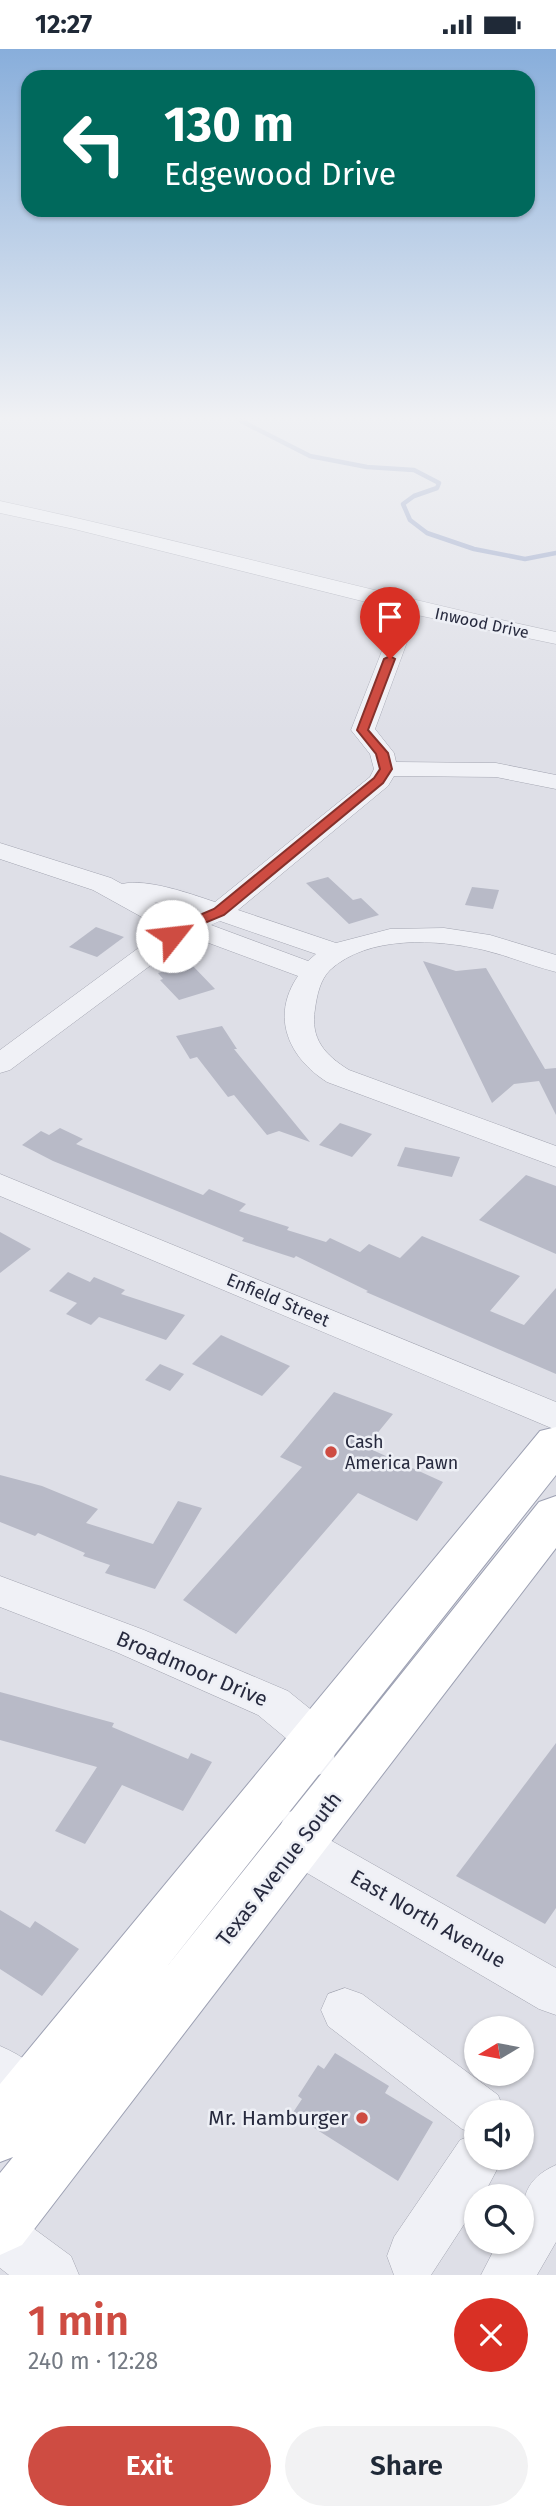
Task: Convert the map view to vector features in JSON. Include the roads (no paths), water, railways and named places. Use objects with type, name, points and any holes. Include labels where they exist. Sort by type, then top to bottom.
[{"type":"main road","points":[[10,2099],[315,1738],[556,1443]]},
{"type":"main road","name":"Texas Avenue South","points":[[0,2223],[556,1514]]},
{"type":"street","name":"Inwood Drive","points":[[82,525],[410,607],[556,638]]},
{"type":"street","points":[[0,1064],[186,926],[219,912],[379,781],[386,769],[382,753],[362,730],[410,607]]},
{"type":"street","points":[[386,769],[496,770],[556,782]]},
{"type":"street","points":[[0,851],[102,884],[160,894],[219,912],[319,970]]},
{"type":"street","points":[[102,884],[158,915],[274,958],[293,979],[319,970],[371,939],[420,935],[491,943],[556,964]]},
{"type":"street","points":[[319,970],[300,1034],[305,1048],[319,1065],[338,1076],[556,1157]]},
{"type":"street","name":"Enfield Street","points":[[0,1184],[556,1417]]},
{"type":"street","name":"Broadmoor Drive","points":[[0,1591],[130,1641],[273,1703],[315,1738]]},
{"type":"street","points":[[299,1845],[315,1738]]},
{"type":"street","name":"East North Avenue","points":[[299,1845],[556,1993]]},
{"type":"street","points":[[345,2010],[465,2100]]},
{"type":"street","points":[[413,2256],[470,2170]]},
{"type":"street","points":[[508,2275],[556,2191]]},
{"type":"street","points":[[0,2235],[52,2275]]},
{"type":"waterway","points":[[416,525],[427,533],[474,549],[525,559],[556,553]]},
{"type":"place","name":"Cash America Pawn","points":[[331,1452]]},
{"type":"place","name":"Mr. Hamburger","points":[[362,2118]]}]
